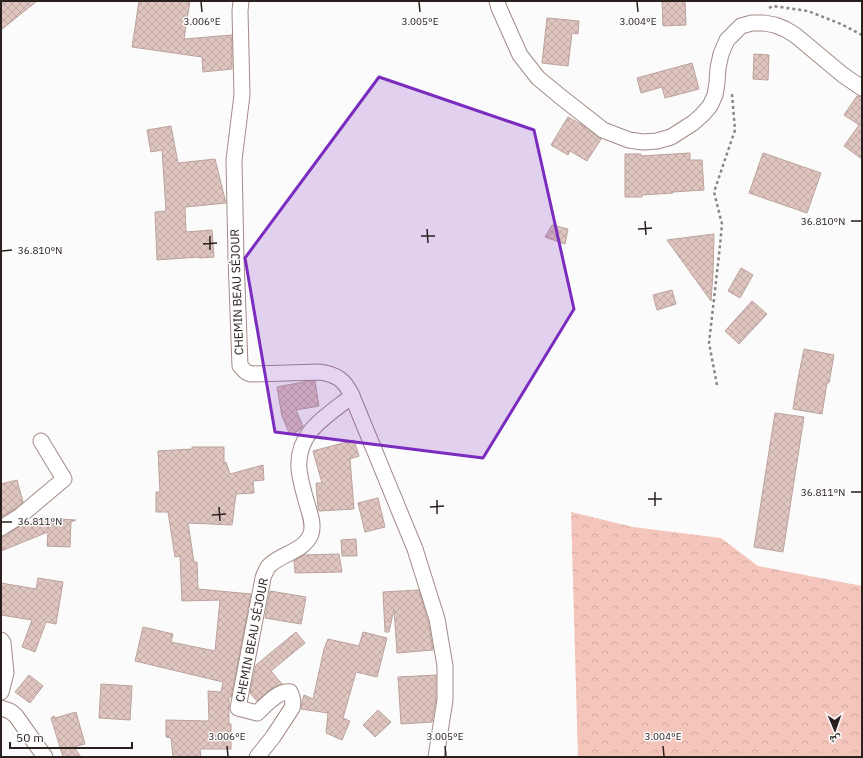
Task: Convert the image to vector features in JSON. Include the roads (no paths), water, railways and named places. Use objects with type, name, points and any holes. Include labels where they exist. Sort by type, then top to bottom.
[{"type":"street","name":"CHEMIN BEAU SÉJOUR","points":[[241,1],[242,95],[234,160],[240,366],[246,372],[251,374],[327,372],[340,379],[352,396],[313,428],[306,437],[301,448],[298,459],[299,471],[312,525],[310,536],[303,545],[271,564],[263,578],[238,708],[257,713],[278,695],[285,692],[290,692],[292,695],[293,705],[273,737],[257,757]]},
{"type":"street","points":[[497,1],[520,54],[538,78],[603,130],[629,140],[650,142],[670,137],[693,123],[702,115],[710,106],[715,95],[718,83],[718,68],[727,40],[741,26],[752,23],[775,25],[785,29],[795,35],[843,75],[862,88]]},
{"type":"street","points":[[352,396],[415,550],[437,620],[445,666],[445,700],[436,757]]},
{"type":"street","points":[[1,528],[20,516],[64,479],[41,440]]},
{"type":"street","points":[[1,640],[3,642],[6,673],[1,692]]},
{"type":"street","points":[[1,708],[10,711],[16,716],[45,757]]}]
